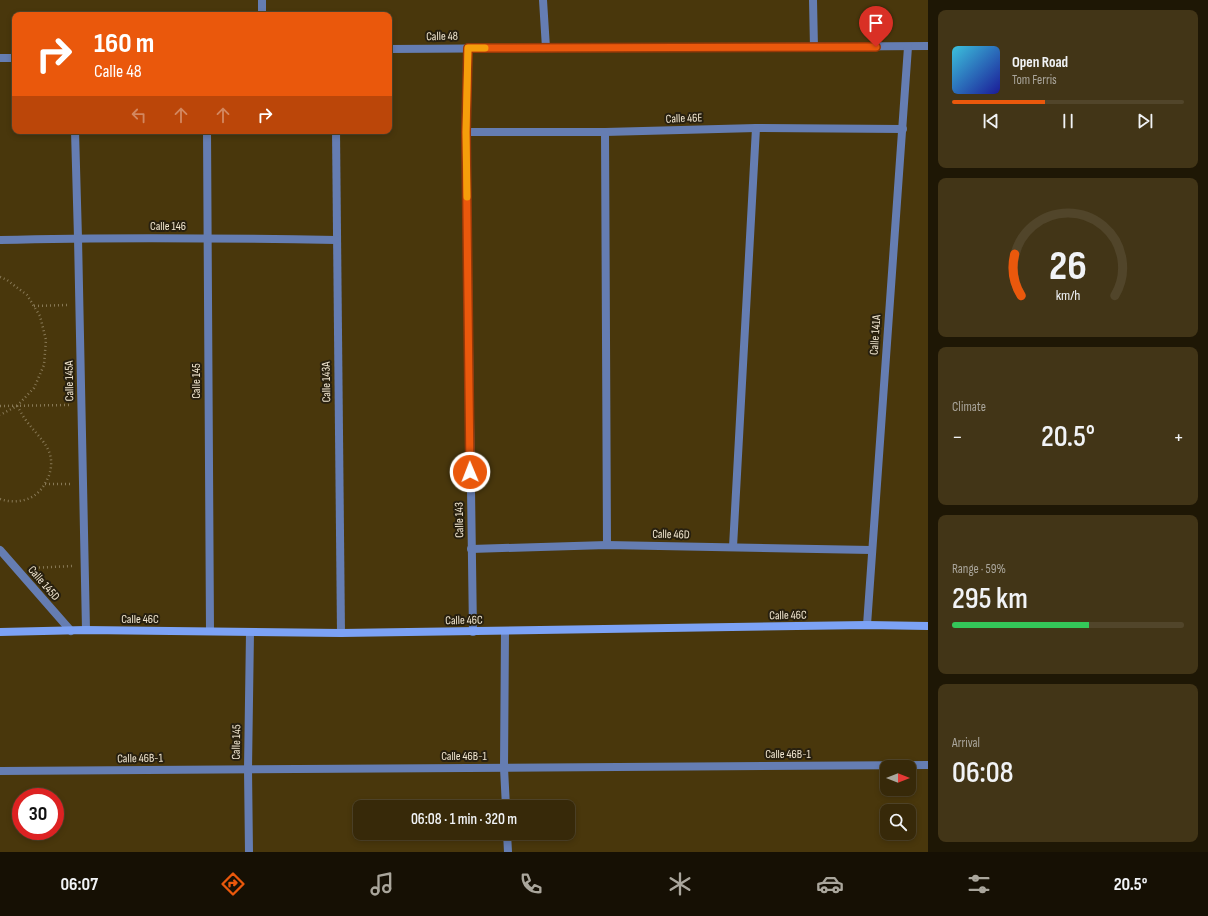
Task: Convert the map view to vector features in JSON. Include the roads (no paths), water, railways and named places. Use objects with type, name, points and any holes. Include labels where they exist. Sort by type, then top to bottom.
[{"type":"street","points":[[262,0],[262,12]]},
{"type":"street","points":[[543,0],[546,48]]},
{"type":"street","points":[[813,0],[814,48]]},
{"type":"street","name":"Calle 48","points":[[392,49],[814,48],[928,46]]},
{"type":"street","name":"Calle 141A","points":[[867,625],[871,550],[908,47]]},
{"type":"street","name":"Calle 143","points":[[468,48],[466,132],[473,632]]},
{"type":"street","points":[[0,58],[12,58]]},
{"type":"street","points":[[733,547],[756,128]]},
{"type":"street","name":"Calle 46E","points":[[466,132],[605,132],[756,128],[903,129]]},
{"type":"street","points":[[605,132],[607,545]]},
{"type":"street","name":"Calle 145A","points":[[75,134],[86,630]]},
{"type":"street","name":"Calle 145","points":[[207,134],[210,631]]},
{"type":"street","name":"Calle 143A","points":[[336,134],[341,633]]},
{"type":"street","name":"Calle 146","points":[[0,240],[78,238],[336,240]]},
{"type":"street","name":"Calle 46D","points":[[471,549],[607,545],[871,550]]},
{"type":"street","name":"Calle 145D","points":[[0,550],[71,631]]},
{"type":"street","name":"Calle 46C","points":[[0,632],[86,630],[341,633],[867,625],[928,626]]},
{"type":"street","points":[[505,631],[504,768],[506,800]]},
{"type":"street","name":"Calle 145","points":[[250,632],[248,769],[250,852]]},
{"type":"street","name":"Calle 46B-1","points":[[0,771],[928,765]]},
{"type":"street","points":[[507,840],[508,852]]}]
